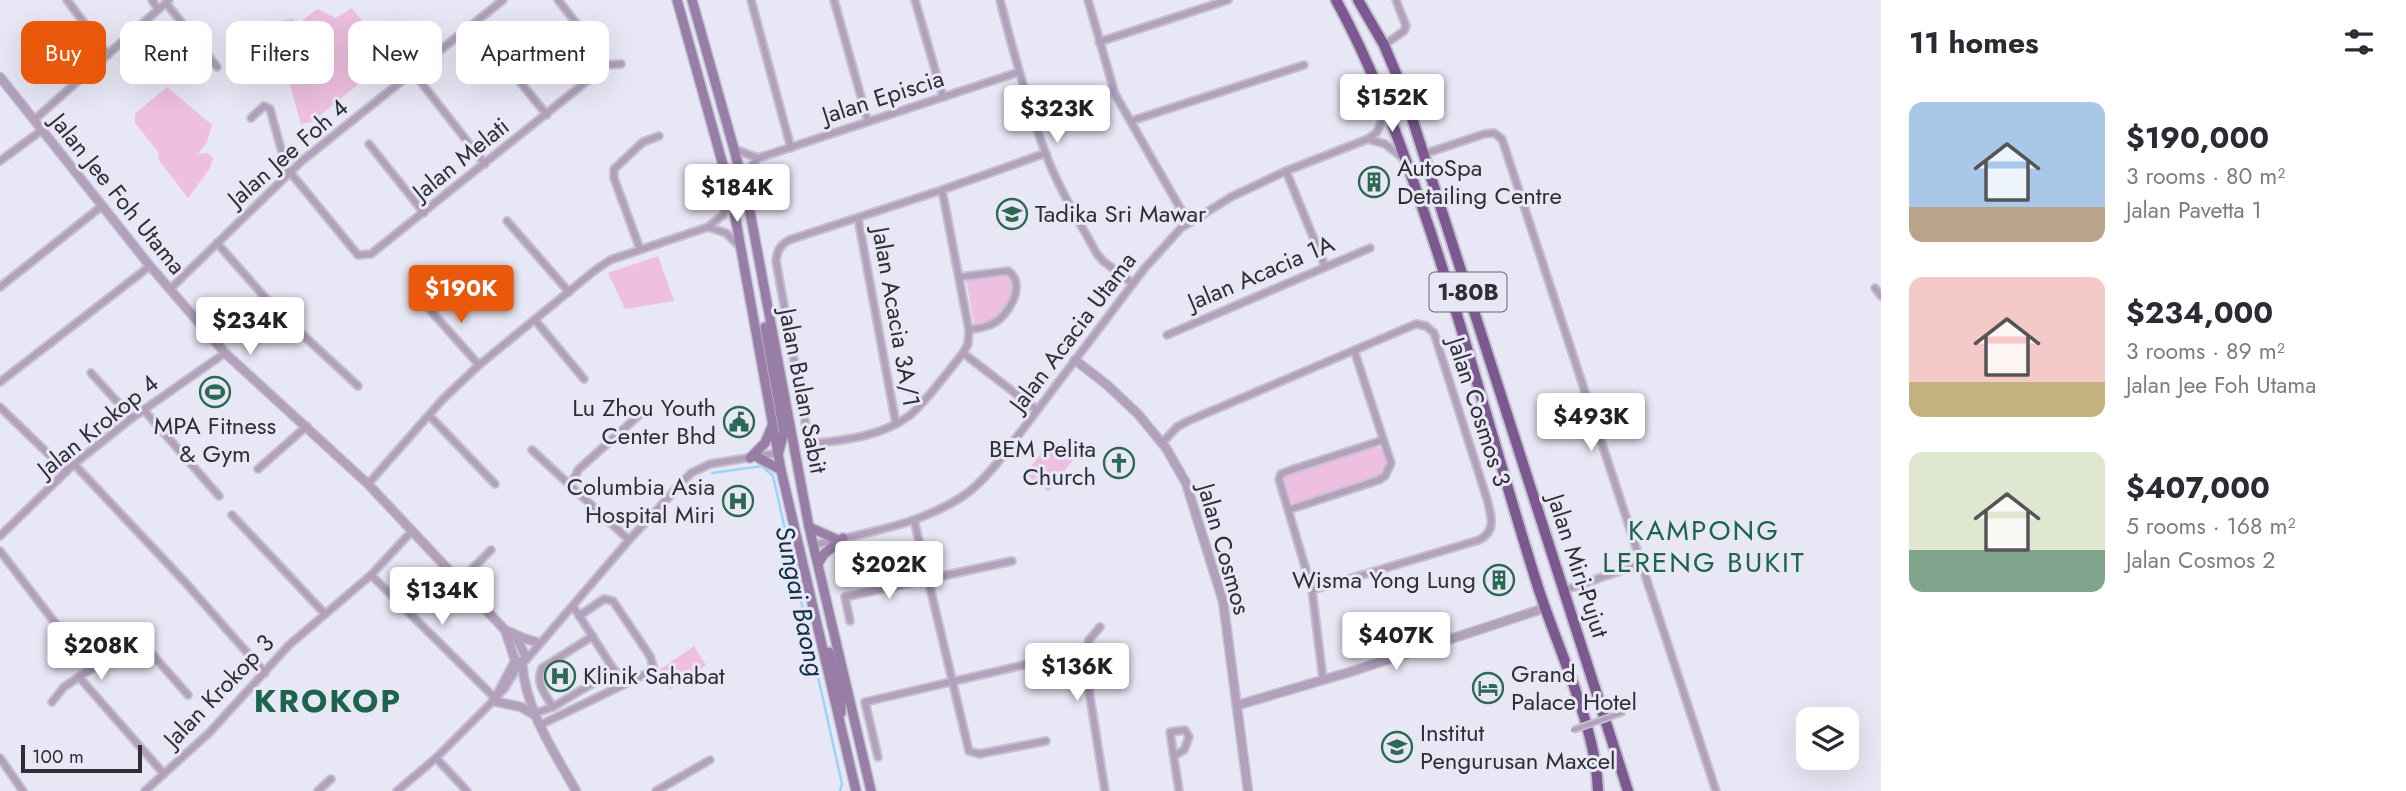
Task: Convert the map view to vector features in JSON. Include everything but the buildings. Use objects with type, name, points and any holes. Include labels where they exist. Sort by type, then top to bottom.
[{"type":"highway","name":"Jalan Miri-Pujut","points":[[1336,0],[1350,24],[1387,108],[1455,303],[1545,608],[1590,739],[1598,791]]},
{"type":"highway","name":"Jalan Miri-Pujut","points":[[1358,0],[1384,45],[1404,90],[1628,791]]},
{"type":"main road","name":"Jalan Bulan Sabit","points":[[677,0],[730,194],[781,470],[856,791]]},
{"type":"main road","name":"Jalan Bulan Sabit","points":[[692,0],[750,212],[809,527],[871,791]]},
{"type":"main road","points":[[750,212],[748,228],[784,433],[778,453]]},
{"type":"main road","points":[[773,420],[771,432],[753,457],[781,470]]},
{"type":"main road","points":[[809,527],[839,539],[818,564]]},
{"type":"main road","points":[[814,545],[809,567],[841,701],[840,727]]},
{"type":"street","points":[[67,0],[108,55]]},
{"type":"street","points":[[152,0],[158,9]]},
{"type":"street","name":"Jalan Jee Foh 4","points":[[442,49],[503,0]]},
{"type":"street","points":[[558,0],[574,21]]},
{"type":"street","points":[[751,0],[791,148]]},
{"type":"street","points":[[834,0],[868,122]]},
{"type":"street","points":[[915,0],[943,97]]},
{"type":"street","points":[[1000,0],[1019,72],[1046,153],[1097,254],[1132,283]]},
{"type":"street","points":[[1088,0],[1115,93],[1188,222]]},
{"type":"street","points":[[1099,42],[1228,0]]},
{"type":"street","points":[[1384,45],[1402,33],[1406,23],[1396,0]]},
{"type":"street","points":[[34,120],[167,1],[217,67]]},
{"type":"street","points":[[609,65],[621,64]]},
{"type":"street","points":[[1131,121],[1304,65]]},
{"type":"street","name":"Jalan Episcia","points":[[758,158],[1019,72]]},
{"type":"street","name":"Jalan Jee Foh Utama","points":[[0,77],[150,266],[225,354],[368,484],[505,630]]},
{"type":"street","name":"Jalan Jee Foh 4","points":[[170,289],[289,173],[398,84]]},
{"type":"street","points":[[422,84],[485,164]]},
{"type":"street","points":[[522,84],[547,115]]},
{"type":"street","name":"Jalan Melati","points":[[289,173],[358,255],[371,254],[585,84]]},
{"type":"street","points":[[251,118],[264,106],[270,109],[289,173]]},
{"type":"street","points":[[1387,108],[1380,127],[1368,139],[1385,144],[1407,162]]},
{"type":"street","points":[[0,161],[42,131]]},
{"type":"street","points":[[1424,154],[1491,133],[1502,139],[1716,791]]},
{"type":"street","points":[[640,249],[614,178],[614,169],[643,142],[659,136]]},
{"type":"street","name":"Jalan Acacia Utama","points":[[814,545],[914,520],[963,496],[984,479],[1132,283],[1188,222],[1231,197],[1286,171],[1368,139]]},
{"type":"street","points":[[369,144],[425,213]]},
{"type":"street","points":[[734,149],[758,158],[742,180]]},
{"type":"street","points":[[814,470],[776,261],[783,243],[1046,153]]},
{"type":"street","points":[[1286,171],[1325,266]]},
{"type":"street","points":[[810,444],[854,439],[896,424],[911,414],[968,344],[969,330],[942,190]]},
{"type":"street","points":[[368,484],[429,415],[480,365],[603,264],[708,227],[723,215],[730,194]]},
{"type":"street","points":[[0,287],[102,206]]},
{"type":"street","name":"Jalan Acacia 3A/1","points":[[858,218],[896,424]]},
{"type":"street","points":[[507,221],[569,292]]},
{"type":"street","points":[[708,227],[719,229],[733,237],[742,252]]},
{"type":"street","points":[[216,243],[276,310],[358,386]]},
{"type":"street","name":"Jalan Acacia 1A","points":[[1167,335],[1370,248]]},
{"type":"street","points":[[0,382],[150,266]]},
{"type":"street","points":[[960,277],[1008,271],[1012,273],[1016,284],[1012,302],[997,321],[969,330]]},
{"type":"street","points":[[1875,288],[1881,296]]},
{"type":"street","points":[[423,302],[480,365]]},
{"type":"street","points":[[534,320],[584,379]]},
{"type":"street","name":"Jalan Cosmos 3","points":[[1162,443],[1177,427],[1188,421],[1416,324],[1426,326],[1434,333],[1487,499],[1491,527],[1489,534],[1479,540],[1312,590]]},
{"type":"street","points":[[1288,510],[1385,476],[1391,463],[1354,350]]},
{"type":"street","points":[[963,353],[1037,410]]},
{"type":"street","name":"Jalan Krokop 4","points":[[0,536],[74,464],[132,418],[225,354]]},
{"type":"street","name":"Jalan Cosmos","points":[[1075,360],[1138,414],[1162,443],[1186,483],[1219,583],[1248,791]]},
{"type":"street","points":[[91,373],[132,418]]},
{"type":"street","points":[[0,407],[66,471]]},
{"type":"street","points":[[570,485],[579,469],[647,408]]},
{"type":"street","points":[[144,410],[219,496]]},
{"type":"street","points":[[429,415],[495,484]]},
{"type":"street","points":[[258,469],[307,426]]},
{"type":"street","points":[[1323,679],[1312,590],[1279,484],[1281,474],[1383,440]]},
{"type":"street","points":[[532,450],[629,541]]},
{"type":"street","points":[[397,791],[436,758],[494,700],[505,688],[520,658],[573,606],[691,473],[710,464],[778,453]]},
{"type":"street","points":[[74,464],[184,580],[265,673]]},
{"type":"street","points":[[232,515],[325,614]]},
{"type":"street","points":[[914,520],[969,751],[973,754],[1046,741]]},
{"type":"street","name":"Jalan Krokop 3","points":[[145,791],[210,732],[289,645],[371,575],[412,531]]},
{"type":"street","points":[[459,582],[491,550]]},
{"type":"street","points":[[0,551],[59,628]]},
{"type":"street","points":[[850,621],[845,597],[1012,561]]},
{"type":"street","points":[[1565,590],[1640,564]]},
{"type":"street","points":[[371,575],[494,700],[507,702],[533,714],[553,707],[615,670]]},
{"type":"street","points":[[540,725],[652,670],[650,656],[613,601],[604,599],[579,616]]},
{"type":"street","points":[[573,606],[623,684]]},
{"type":"street","points":[[1238,705],[1545,608]]},
{"type":"street","points":[[1100,627],[1089,640],[1084,659],[1105,791]]},
{"type":"street","points":[[133,629],[188,695]]},
{"type":"street","points":[[505,630],[540,640]]},
{"type":"street","points":[[505,630],[520,658]]},
{"type":"street","points":[[514,634],[526,695],[533,714],[576,791]]},
{"type":"street","points":[[553,707],[540,684],[538,676],[542,668],[593,636]]},
{"type":"street","points":[[52,702],[64,687],[138,638]]},
{"type":"street","points":[[878,757],[865,702],[1032,663]]},
{"type":"street","points":[[79,677],[164,775]]},
{"type":"street","points":[[579,692],[584,703]]},
{"type":"street","points":[[1573,730],[1624,712]]},
{"type":"street","points":[[1174,756],[1179,791]]},
{"type":"street","points":[[0,758],[23,791]]},
{"type":"street","points":[[436,758],[467,791]]},
{"type":"street","points":[[656,791],[710,760]]},
{"type":"street","points":[[318,791],[331,779]]},
{"type":"shaded area","points":[[352,8],[362,21],[348,21],[348,84],[358,84],[312,122],[301,124],[290,84],[334,84],[334,21],[302,21],[317,9],[336,18]]},
{"type":"shaded area","points":[[167,87],[212,125],[207,142],[198,154],[208,153],[213,158],[210,168],[188,198],[158,159],[159,153],[135,123],[135,114]]},
{"type":"shaded area","points":[[658,256],[674,301],[625,309],[608,273]]},
{"type":"shaded area","points":[[1004,272],[1010,274],[1013,289],[1011,300],[992,321],[974,324],[966,280]]},
{"type":"shaded area","points":[[1050,442],[1073,460],[1049,492],[1025,474]]},
{"type":"shaded area","points":[[1375,447],[1382,449],[1388,465],[1385,473],[1377,478],[1296,503],[1285,495],[1281,481],[1287,474]]},
{"type":"shaded area","points":[[694,646],[706,665],[670,690],[658,671]]},
{"type":"waterway","name":"Sungai Baong","points":[[712,473],[762,466],[773,476],[842,784],[840,791]]},
{"type":"place","name":"AutoSpa Detailing Centre","points":[[1374,182]]},
{"type":"place","name":"Tadika Sri Mawar","points":[[1012,214]]},
{"type":"place","name":"MPA Fitness & Gym","points":[[215,392]]},
{"type":"place","name":"Lu Zhou Youth Center Bhd","points":[[739,422]]},
{"type":"place","name":"BEM Pelita Church","points":[[1119,463]]},
{"type":"place","name":"Columbia Asia Hospital Miri","points":[[738,501]]},
{"type":"place","name":"Wisma Yong Lung","points":[[1499,580]]},
{"type":"place","name":"Klinik Sahabat","points":[[560,676]]},
{"type":"place","name":"Grand Palace Hotel","points":[[1488,688]]},
{"type":"place","name":"Institut Pengurusan Maxcel","points":[[1397,747]]},
{"type":"district","name":"KAMPONG LERENG BUKIT","points":[[1704,546]]},
{"type":"district","name":"KROKOP","points":[[328,701]]}]
